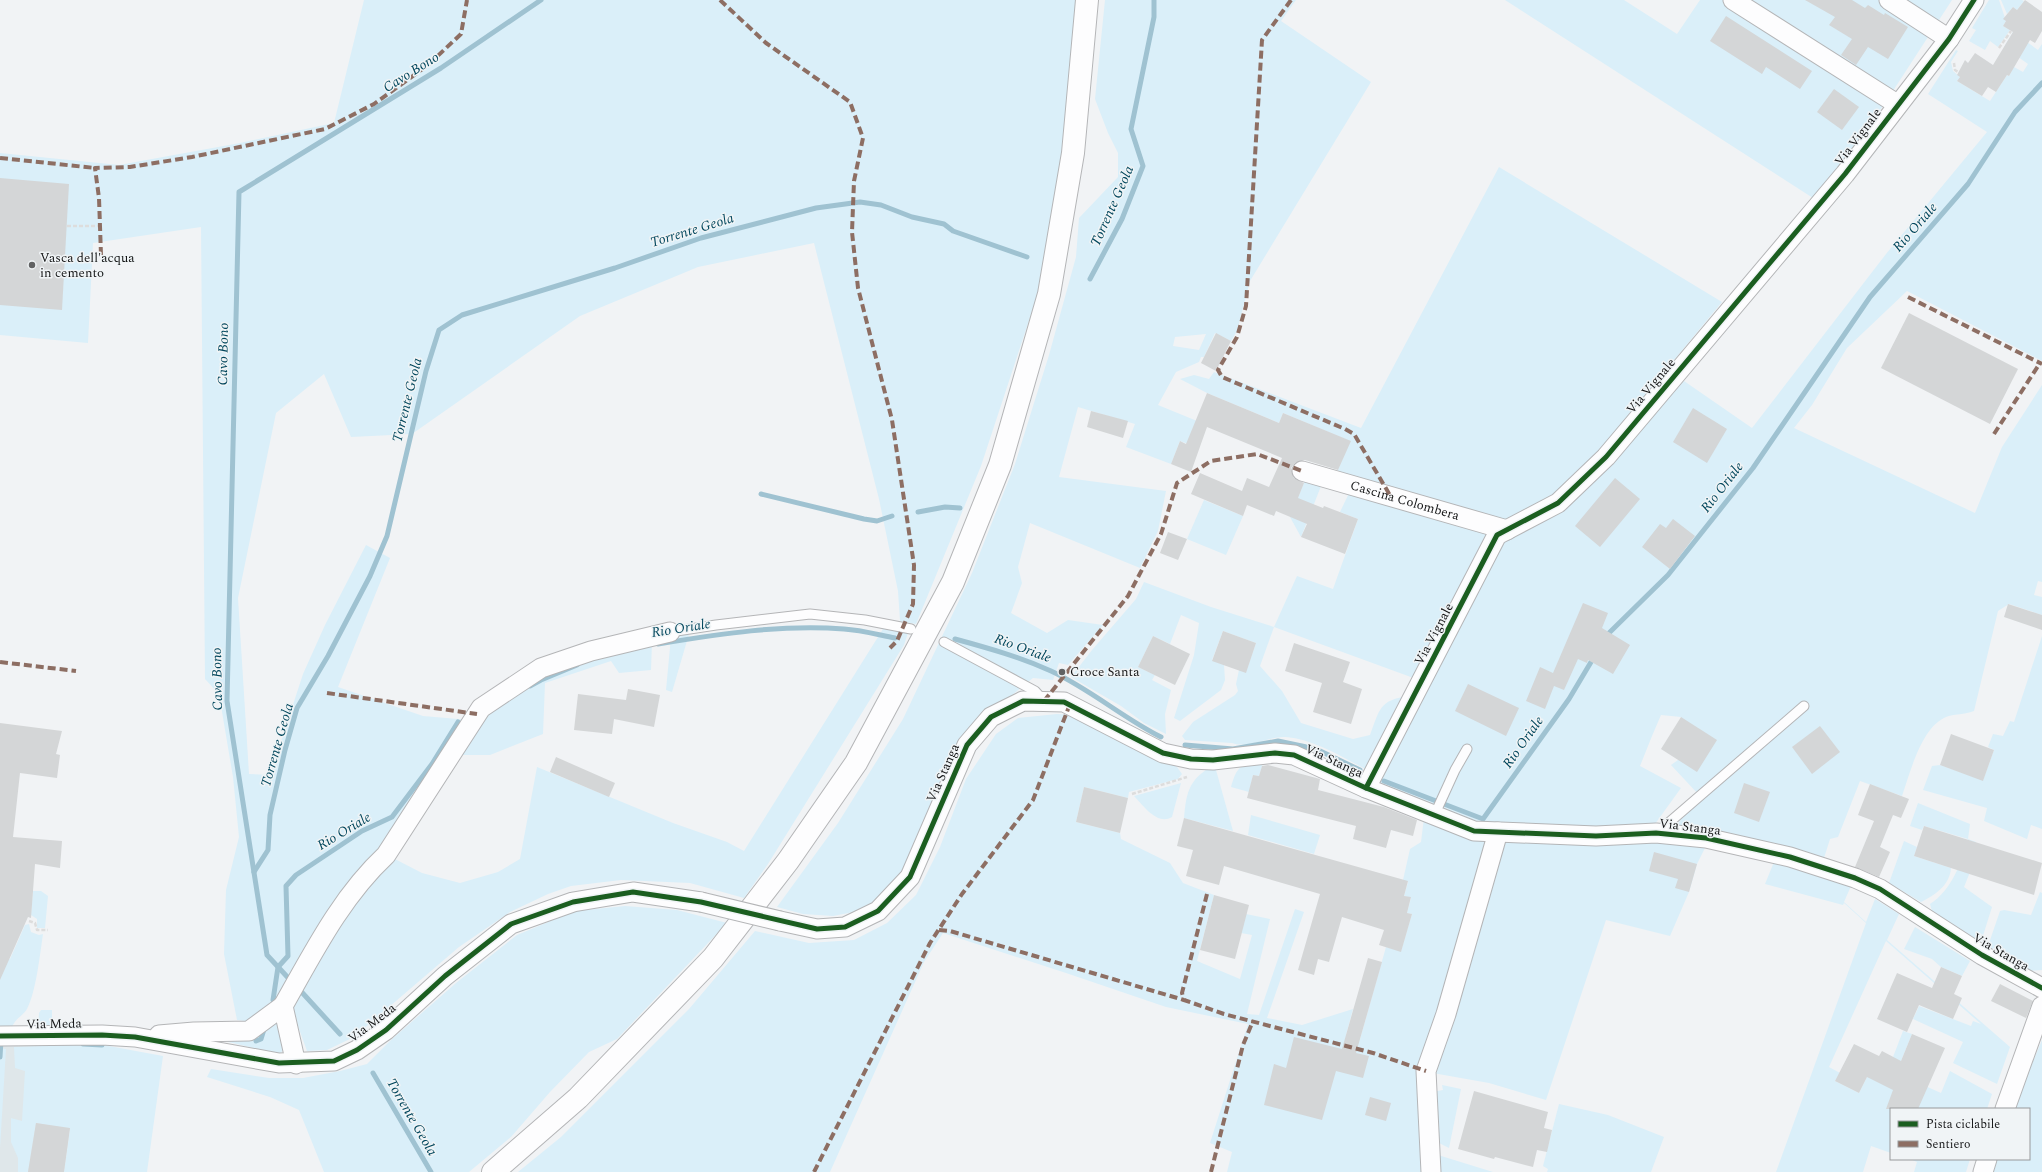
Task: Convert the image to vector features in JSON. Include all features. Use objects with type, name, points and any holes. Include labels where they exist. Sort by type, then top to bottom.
[{"type":"highway","points":[[493,1172],[578,1098],[718,952],[788,861],[856,763],[953,582],[1000,465],[1049,294],[1073,153],[1087,0]]},
{"type":"street","points":[[1733,0],[1897,104]]},
{"type":"street","points":[[1889,0],[1949,38]]},
{"type":"street","name":"Via Vignale","points":[[1366,788],[1498,534],[1558,503],[1606,457],[1845,174],[1897,104],[1949,38],[1974,0]]},
{"type":"street","name":"Cascina Colombera","points":[[1302,471],[1507,530]]},
{"type":"street","points":[[135,1037],[194,1032],[249,1031],[286,999],[337,912],[370,870],[386,855],[481,708],[541,668],[592,650],[670,632]]},
{"type":"street","name":"Via Stanga","points":[[701,902],[817,930],[845,927],[878,911],[910,877],[967,745],[991,717],[1023,700],[1064,702],[1163,752],[1191,759],[1213,760],[1274,753],[1294,755],[1366,788],[1437,807],[1474,831],[1596,836],[1656,833],[1706,838],[1790,857],[1855,878],[1880,889],[1982,954],[2042,988]]},
{"type":"street","points":[[1431,1172],[1426,1071],[1446,1014],[1498,832]]},
{"type":"street","name":"Via Meda","points":[[0,1036],[102,1035],[135,1037],[279,1063],[296,1064],[334,1061],[357,1050],[386,1030],[445,976],[511,924],[573,902],[633,892],[701,902]]},
{"type":"street","points":[[286,999],[296,1064]]},
{"type":"street","points":[[2005,1108],[2042,1006]]},
{"type":"street","points":[[1983,1172],[1987,1160]]},
{"type":"lane","points":[[670,632],[810,614],[865,620],[911,628]]},
{"type":"lane","points":[[944,642],[1035,691],[1044,701]]},
{"type":"lane","points":[[1656,833],[1804,706]]},
{"type":"lane","points":[[1437,807],[1454,770],[1467,749]]},
{"type":"path","points":[[1999,48],[2011,31]]},
{"type":"path","points":[[66,226],[100,226]]},
{"type":"path","points":[[1058,672],[1064,676]]},
{"type":"path","points":[[1132,794],[1182,779],[1191,774]]},
{"type":"path","points":[[29,921],[35,923],[36,929],[48,930]]},
{"type":"shaded area","points":[[364,0],[1076,0],[1065,146],[1039,290],[981,466],[916,624],[900,621],[898,591],[879,499],[814,243],[698,267],[580,316],[412,434],[351,437],[324,374],[276,413],[238,598],[249,774],[270,775],[303,674],[325,625],[366,545],[390,558],[338,687],[423,716],[470,720],[541,676],[652,642],[651,670],[619,673],[611,661],[545,683],[543,734],[490,755],[457,755],[391,857],[422,873],[460,883],[498,872],[520,859],[537,767],[673,823],[727,842],[744,851],[883,629],[908,633],[904,645],[768,864],[744,898],[690,883],[621,880],[571,886],[548,894],[510,912],[459,947],[354,1037],[327,1050],[307,1051],[290,1004],[253,1022],[237,1020],[224,954],[226,890],[239,837],[233,777],[219,694],[205,679],[201,227],[93,243],[88,343],[0,335],[0,153],[119,165],[240,143],[334,123]]},
{"type":"shaded area","points":[[1105,0],[1296,0],[1281,21],[1371,82],[1250,281],[1237,331],[1231,341],[1215,333],[1204,357],[1201,357],[1199,362],[1176,372],[1158,405],[1197,421],[1188,444],[1180,441],[1171,464],[1126,447],[1135,424],[1078,407],[1059,477],[1166,491],[1158,531],[1140,568],[1030,523],[1018,567],[1022,583],[1011,613],[1047,633],[1068,620],[1103,625],[1068,665],[1059,663],[1053,680],[1033,678],[1006,700],[983,711],[968,732],[905,876],[879,902],[864,910],[833,916],[803,914],[777,907],[838,823],[903,719],[972,573],[1015,464],[1049,355],[1076,257],[1079,218],[1118,177],[1118,153],[1108,133],[1095,99]],"holes":[[[1206,334],[1199,350],[1173,346],[1175,337]]]},
{"type":"shaded area","points":[[1505,0],[1624,0],[1677,34],[1700,0],[1952,0],[1889,97],[1851,152],[1813,198]]},
{"type":"shaded area","points":[[1989,0],[1999,0],[2006,21],[2003,26],[2010,30],[1998,47],[1990,41],[1985,50],[1969,41],[1976,30],[1972,28]]},
{"type":"shaded area","points":[[2001,0],[2024,1],[2017,10],[2013,7],[2007,14]]},
{"type":"shaded area","points":[[2013,32],[2038,50],[2042,44],[2042,361],[1907,291],[1847,348],[1812,405],[1794,428],[1975,513],[2002,447],[2042,385],[2042,582],[2038,581],[2034,595],[2042,597],[2042,615],[2009,604],[1998,611],[1974,711],[1944,718],[1929,732],[1917,752],[1902,796],[1860,781],[1838,837],[1830,839],[1824,858],[1851,886],[1844,902],[1866,922],[1875,899],[1899,914],[1887,940],[2010,1047],[1997,1084],[1953,1063],[1963,1042],[1913,1019],[1919,1006],[1971,1026],[1973,1021],[1981,1024],[1886,941],[1829,1067],[1840,1073],[1835,1081],[1859,1093],[1867,1077],[1893,1057],[1903,1031],[1912,1034],[1896,1073],[1941,1093],[1950,1071],[1992,1094],[1987,1108],[1890,1108],[1890,1153],[1871,1146],[1863,1172],[1776,1172],[1866,923],[1844,903],[1843,905],[1765,884],[1774,862],[1676,826],[1699,795],[1671,765],[1680,760],[1652,736],[1640,766],[1681,788],[1655,824],[1587,830],[1485,825],[1381,788],[1378,778],[1501,540],[1631,439],[1684,381],[1752,428],[1886,254],[1987,132],[1928,94],[1956,50],[1958,51],[1951,62],[1953,71],[1960,77],[1957,81],[1990,101],[2014,67],[2023,72],[2028,64],[2004,47]],"holes":[[[1661,715],[1681,717],[1685,764],[1652,736]]]},
{"type":"shaded area","points":[[1499,167],[1722,302],[1574,481],[1551,499],[1505,524],[1337,472],[1350,441],[1283,413],[1279,423],[1207,393],[1180,379],[1194,375],[1209,379],[1214,372],[1361,428]]},
{"type":"shaded area","points":[[1306,478],[1323,481],[1301,537],[1290,517]]},
{"type":"shaded area","points":[[1351,489],[1490,530],[1419,680],[1274,627],[1297,576],[1333,589],[1358,519],[1340,512]]},
{"type":"shaded area","points":[[1204,500],[1243,516],[1226,555],[1187,539]]},
{"type":"shaded area","points":[[1144,582],[1211,607],[1274,627],[1260,666],[1282,691],[1301,723],[1353,739],[1370,735],[1379,712],[1386,703],[1409,696],[1371,772],[1330,750],[1308,742],[1286,737],[1272,738],[1245,744],[1185,740],[1182,736],[1193,722],[1235,695],[1238,691],[1236,684],[1239,670],[1246,672],[1256,643],[1223,631],[1212,660],[1224,665],[1225,680],[1221,690],[1180,721],[1174,718],[1194,655],[1199,623],[1181,615],[1170,644],[1153,636],[1138,667],[1155,675],[1152,680],[1171,690],[1165,714],[1166,734],[1144,723],[1121,706],[1071,677],[1136,599]]},
{"type":"shaded area","points":[[689,634],[672,692],[666,690],[671,637]]},
{"type":"shaded area","points":[[2042,636],[2042,829],[2031,825],[2027,839],[1984,821],[1987,808],[1923,790],[1932,766],[1940,765],[1983,780],[1994,750],[1988,747],[1993,734],[2003,736],[2010,721],[2014,722]]},
{"type":"shaded area","points":[[1057,714],[1072,715],[1177,767],[1182,774],[1178,779],[1129,792],[1128,798],[1084,787],[1076,822],[1120,833],[1121,839],[1170,863],[1183,883],[1214,895],[1197,961],[1240,979],[1252,935],[1241,933],[1246,914],[1270,919],[1247,1014],[1259,1015],[1295,909],[1304,912],[1267,1018],[1302,1025],[1353,1009],[1346,1035],[1360,1039],[1386,947],[1401,951],[1412,914],[1407,913],[1411,898],[1404,896],[1408,882],[1403,880],[1410,849],[1421,842],[1424,818],[1494,839],[1424,1074],[1425,1172],[1227,1172],[1232,1152],[1210,1143],[1248,1024],[1166,1007],[943,933],[924,962],[830,1172],[518,1172],[561,1137],[689,1009],[755,931],[809,943],[854,940],[887,923],[916,895],[940,847],[966,779],[996,734],[1018,718]]},
{"type":"shaded area","points":[[1263,763],[1259,776],[1253,775],[1249,792],[1231,787],[1235,775],[1244,765]]},
{"type":"shaded area","points":[[1209,768],[1216,770],[1233,831],[1184,818],[1187,796],[1192,783]]},
{"type":"shaded area","points":[[1181,783],[1172,817],[1166,819],[1156,817],[1134,796]]},
{"type":"shaded area","points":[[1918,803],[1970,824],[1968,839],[1924,826],[1922,830],[1910,826]]},
{"type":"shaded area","points":[[1251,815],[1320,835],[1314,854],[1248,835]]},
{"type":"shaded area","points":[[1968,839],[1976,842],[1972,867],[1964,887],[1992,907],[1981,942],[1932,911],[1930,904],[1938,898],[1950,884],[1959,866]]},
{"type":"shaded area","points":[[1498,840],[1655,841],[1707,844],[1697,864],[1689,892],[1670,936],[1606,920],[1546,1100],[1489,1083],[1427,1072]]},
{"type":"shaded area","points":[[1904,841],[1917,847],[1914,856],[1951,868],[1948,880],[1941,889],[1921,902],[1889,883]]},
{"type":"shaded area","points":[[33,891],[41,891],[48,896],[45,928],[37,928],[37,919],[31,915]]},
{"type":"shaded area","points":[[2040,892],[2042,893],[2042,970],[2029,971],[1988,946],[2000,911],[2004,910],[2031,915]]},
{"type":"shaded area","points":[[625,906],[677,910],[727,923],[617,1039],[589,1052],[550,1092],[511,1137],[469,1172],[324,1172],[299,1110],[270,1097],[207,1077],[211,1069],[269,1078],[303,1078],[367,1064],[391,1040],[456,983],[517,935],[575,911]]},
{"type":"shaded area","points":[[29,924],[31,932],[39,935],[43,934],[33,993],[27,1009],[15,1022],[12,1028],[0,1028],[0,954],[10,959],[25,925]]},
{"type":"shaded area","points":[[1915,927],[1970,961],[1962,976],[1941,967],[1932,959],[1904,949]]},
{"type":"shaded area","points":[[41,1010],[52,1010],[52,1028],[38,1028],[39,1013]]},
{"type":"shaded area","points":[[276,1013],[286,1048],[279,1054],[216,1039]]},
{"type":"shaded area","points":[[2042,1040],[2042,1172],[1991,1172],[1995,1160],[2030,1160],[2030,1108],[2013,1108]]},
{"type":"shaded area","points":[[2,1041],[71,1045],[70,1128],[64,1172],[0,1172],[0,1063]]},
{"type":"shaded area","points":[[98,1044],[163,1056],[147,1172],[64,1172],[70,1129],[36,1123],[28,1172],[18,1172],[18,1158],[11,1142],[11,1118],[22,1121],[25,1071],[15,1068],[14,1047]]},
{"type":"shaded area","points":[[0,1048],[6,1049],[0,1148]]},
{"type":"shaded area","points":[[1442,1085],[1461,1089],[1449,1148],[1435,1141],[1432,1092],[1443,1090]]},
{"type":"shaded area","points":[[1559,1104],[1608,1115],[1664,1137],[1651,1172],[1547,1172],[1548,1169],[1543,1166]]},
{"type":"shaded area","points":[[1438,1155],[1493,1172],[1440,1172]]},
{"type":"shaded area","points":[[1912,1160],[1970,1160],[1966,1172],[1914,1172],[1917,1162]]},
{"type":"building","points":[[1805,0],[1852,0],[1865,8],[1868,5],[1884,15],[1885,13],[1908,27],[1888,59],[1868,47],[1856,65],[1841,55],[1852,39],[1829,25],[1835,17]]},
{"type":"building","points":[[2025,0],[2042,12],[2042,31],[2035,43],[2030,40],[2009,76],[2007,75],[1996,92],[1988,87],[1982,96],[1957,81],[1960,77],[1957,75],[1965,60],[1968,63],[1975,53],[1993,65],[2013,32],[2003,26],[2006,21],[2003,19],[2013,7],[2017,10]]},
{"type":"building","points":[[1726,16],[1812,71],[1800,89],[1766,67],[1762,74],[1710,41]]},
{"type":"building","points":[[1834,89],[1859,107],[1842,130],[1817,112]]},
{"type":"building","name":"Vasca dell'acqua in cemento","points":[[0,178],[69,184],[62,310],[0,305]]},
{"type":"building","points":[[1909,313],[2018,369],[1990,424],[1881,368]]},
{"type":"building","points":[[1216,333],[1231,341],[1216,371],[1201,363]]},
{"type":"building","points":[[1207,393],[1279,423],[1283,413],[1351,441],[1338,470],[1305,460],[1295,463],[1291,468],[1294,478],[1304,483],[1298,498],[1358,519],[1345,554],[1301,537],[1307,524],[1276,511],[1274,516],[1247,505],[1243,516],[1191,494],[1200,473],[1242,491],[1247,478],[1269,487],[1282,458],[1207,427],[1191,472],[1171,464],[1180,441],[1186,444]]},
{"type":"building","points":[[1693,408],[1727,429],[1707,463],[1673,442]]},
{"type":"building","points":[[1091,411],[1128,421],[1123,438],[1087,427]]},
{"type":"building","points":[[1615,478],[1640,499],[1600,547],[1575,526]]},
{"type":"building","points":[[1673,519],[1695,536],[1670,569],[1642,547],[1660,524],[1666,528]]},
{"type":"building","points":[[1168,532],[1187,539],[1178,560],[1160,553]]},
{"type":"building","points":[[1583,603],[1608,613],[1602,628],[1630,645],[1613,674],[1588,660],[1587,663],[1578,659],[1564,690],[1554,686],[1545,709],[1526,701],[1540,667],[1553,673]]},
{"type":"building","points":[[2008,604],[2042,615],[2042,630],[2004,617]]},
{"type":"building","points":[[1223,631],[1256,643],[1246,673],[1212,661]]},
{"type":"building","points":[[1153,636],[1190,654],[1175,685],[1138,667]]},
{"type":"building","points":[[1294,643],[1350,662],[1343,682],[1362,689],[1351,724],[1313,712],[1322,683],[1285,671]]},
{"type":"building","points":[[1468,684],[1519,708],[1506,736],[1455,711]]},
{"type":"building","points":[[628,689],[660,695],[654,727],[614,719],[612,734],[574,730],[578,694],[626,700]]},
{"type":"building","points":[[1681,717],[1717,740],[1697,772],[1661,749]]},
{"type":"building","points":[[0,723],[62,731],[56,754],[60,755],[57,778],[20,773],[13,837],[62,841],[60,868],[35,864],[31,918],[28,917],[0,980]]},
{"type":"building","points":[[1820,726],[1840,752],[1812,774],[1792,747]]},
{"type":"building","points":[[1951,734],[1994,750],[1983,781],[1940,765]]},
{"type":"building","points":[[556,757],[615,783],[609,797],[550,772]]},
{"type":"building","points":[[1268,765],[1320,779],[1318,790],[1384,807],[1417,820],[1413,836],[1391,830],[1386,848],[1353,839],[1356,826],[1247,798],[1253,775],[1259,776],[1262,766]]},
{"type":"building","points":[[1744,783],[1770,792],[1759,822],[1734,813]]},
{"type":"building","points":[[1870,784],[1909,799],[1901,818],[1893,815],[1880,847],[1890,852],[1879,877],[1855,867],[1874,821],[1858,815]]},
{"type":"building","points":[[1084,787],[1128,798],[1120,833],[1076,822]]},
{"type":"building","points":[[1184,818],[1408,881],[1404,896],[1411,897],[1407,913],[1412,914],[1401,952],[1379,945],[1384,930],[1342,917],[1329,962],[1318,959],[1314,975],[1298,970],[1320,894],[1224,866],[1219,885],[1186,876],[1193,850],[1177,846]]},
{"type":"building","points":[[1924,826],[2042,863],[2034,895],[1914,856]]},
{"type":"building","points":[[1654,852],[1697,864],[1689,892],[1675,888],[1678,879],[1649,871]]},
{"type":"building","points":[[1214,895],[1249,905],[1235,959],[1200,950]]},
{"type":"building","points":[[1368,958],[1382,962],[1356,1053],[1369,1056],[1363,1078],[1336,1071],[1322,1120],[1264,1105],[1274,1064],[1286,1068],[1294,1037],[1342,1049]]},
{"type":"building","points":[[1941,967],[1962,976],[1954,994],[1962,998],[1953,1019],[1919,1005],[1907,1032],[1877,1019],[1897,973],[1932,988]]},
{"type":"building","points":[[2000,984],[2033,1001],[2026,1018],[1991,1001]]},
{"type":"building","points":[[1912,1034],[1945,1048],[1918,1108],[1886,1109],[1893,1090],[1867,1077],[1859,1093],[1835,1081],[1854,1044],[1879,1056],[1882,1051],[1901,1061]]},
{"type":"building","points":[[1474,1091],[1548,1112],[1544,1128],[1552,1130],[1547,1152],[1537,1150],[1533,1167],[1495,1157],[1494,1159],[1458,1149]]},
{"type":"building","points":[[1370,1097],[1391,1103],[1386,1121],[1365,1115]]},
{"type":"building","points":[[36,1123],[70,1128],[64,1172],[28,1172]]},
{"type":"waterway","name":"Cavo Bono","points":[[292,982],[267,955],[227,701],[239,192],[441,68],[541,0]]},
{"type":"waterway","name":"Torrente Geola","points":[[1090,279],[1122,219],[1143,166],[1131,129],[1154,17],[1154,0]]},
{"type":"waterway","name":"Rio Oriale","points":[[1605,638],[1668,575],[1753,468],[1870,297],[1968,184],[2015,112],[2042,83]]},
{"type":"waterway","name":"Torrente Geola","points":[[254,872],[268,850],[270,815],[285,750],[297,708],[328,656],[370,576],[387,536],[426,371],[439,330],[462,315],[615,268],[701,238],[816,208],[860,202],[881,205],[912,217],[944,224],[953,231],[1027,257]]},
{"type":"waterway","points":[[761,494],[864,519],[877,521],[892,516]]},
{"type":"waterway","points":[[918,512],[945,507],[960,508]]},
{"type":"waterway","name":"Rio Oriale","points":[[658,644],[751,631],[798,628],[863,631],[895,638]]},
{"type":"waterway","name":"Rio Oriale","points":[[955,639],[992,649],[1051,671],[1079,686],[1133,721],[1161,737]]},
{"type":"waterway","name":"Rio Oriale","points":[[1384,781],[1483,819],[1569,699],[1594,657]]},
{"type":"waterway","name":"Rio Oriale","points":[[530,686],[577,665]]},
{"type":"waterway","name":"Rio Oriale","points":[[273,1000],[278,967],[288,956],[286,886],[296,875],[362,831],[392,817],[432,764],[458,722]]},
{"type":"waterway","name":"Rio Oriale","points":[[1185,745],[1233,749],[1278,741],[1316,749],[1360,770]]},
{"type":"waterway","name":"Torrente Geola","points":[[298,988],[340,1034]]},
{"type":"waterway","points":[[256,1041],[261,1039],[265,1026]]},
{"type":"waterway","points":[[0,1057],[1,1040]]},
{"type":"waterway","points":[[83,1044],[102,1045]]},
{"type":"waterway","name":"Torrente Geola","points":[[373,1073],[431,1172]]},
{"type":"marked path","points":[[101,255],[99,198],[95,168],[130,167],[192,157],[325,129],[374,104],[428,65],[461,34],[467,0]]},
{"type":"marked path","points":[[720,0],[766,43],[850,102],[863,138],[854,181],[852,232],[858,288],[892,420],[914,565],[913,604],[897,641],[890,648]]},
{"type":"marked path","points":[[1291,0],[1262,40],[1246,306],[1237,337],[1218,370],[1222,377],[1354,434],[1391,497]]},
{"type":"marked path","points":[[0,158],[95,168]]},
{"type":"marked path","points":[[1908,297],[2042,364]]},
{"type":"marked path","points":[[1994,434],[2040,363]]},
{"type":"marked path","points":[[1044,701],[1128,596],[1161,534],[1177,483],[1211,461],[1257,454],[1302,471]]},
{"type":"marked path","points":[[0,662],[76,671]]},
{"type":"marked path","points":[[327,693],[477,714]]},
{"type":"marked path","points":[[814,1172],[930,943],[962,894],[1033,800],[1070,704]]},
{"type":"marked path","points":[[1207,894],[1182,993],[1184,1000],[1224,1014],[1373,1053],[1426,1071]]},
{"type":"marked path","points":[[939,930],[950,931],[1184,1000]]},
{"type":"marked path","points":[[1211,1172],[1243,1045],[1253,1021]]},
{"type":"cycle path","points":[[1366,788],[1497,535],[1558,503],[1606,457],[1845,174],[1949,39],[1974,0]]},
{"type":"cycle path","points":[[0,1036],[102,1035],[135,1037],[279,1063],[334,1061],[357,1050],[386,1030],[445,976],[511,924],[573,902],[633,892],[701,902],[817,929],[845,927],[878,911],[910,877],[967,745],[991,717],[1023,701],[1064,702],[1163,753],[1191,759],[1213,760],[1275,753],[1294,755],[1366,788],[1474,831],[1596,836],[1656,833],[1706,838],[1790,857],[1855,878],[1880,889],[1982,955],[2042,988]]},
{"type":"place","name":"Vasca dell'acqua in cemento","points":[[32,265]]},
{"type":"place","name":"Croce Santa","points":[[1062,672]]}]
